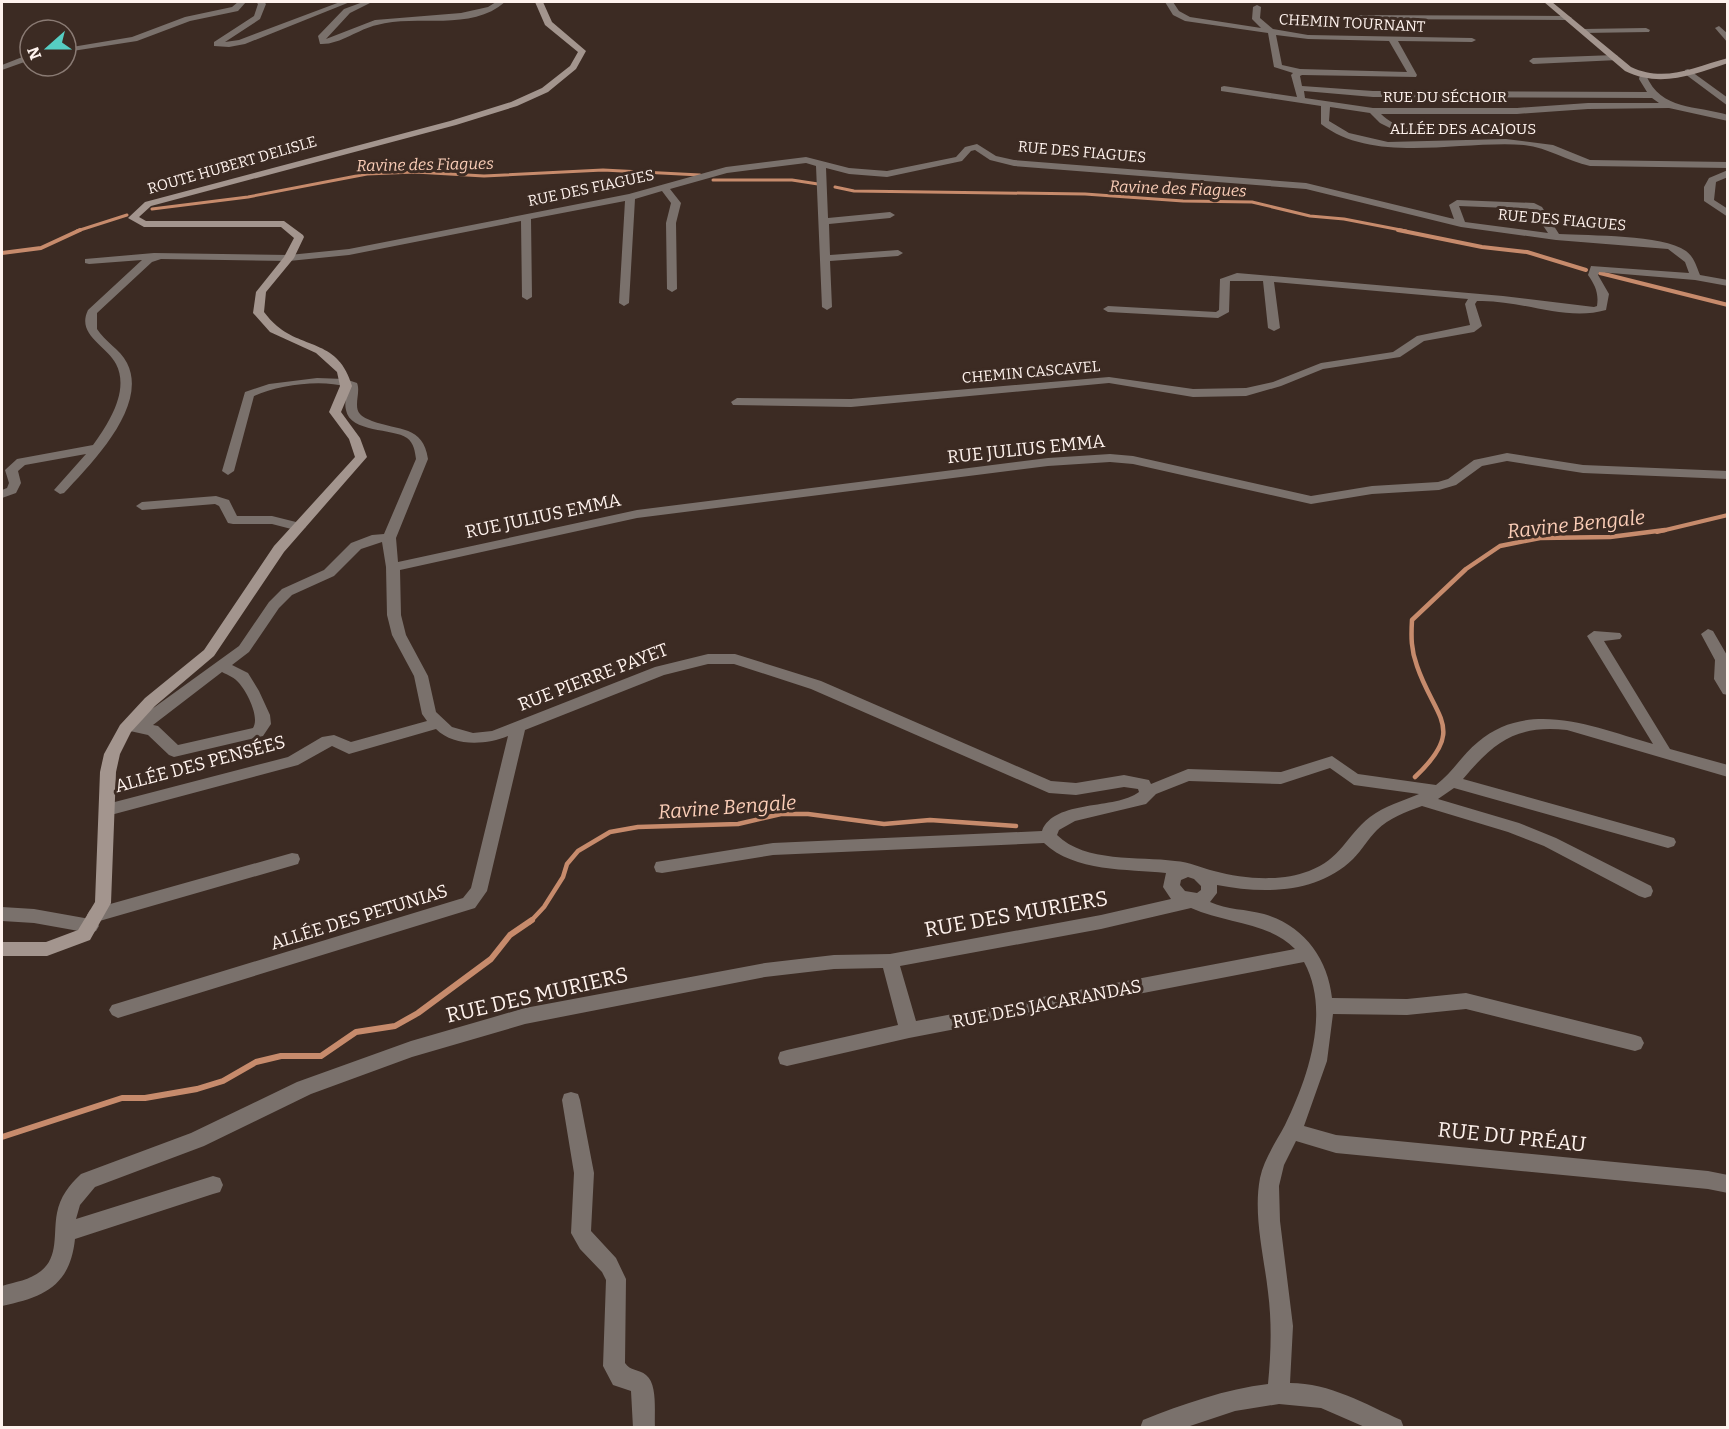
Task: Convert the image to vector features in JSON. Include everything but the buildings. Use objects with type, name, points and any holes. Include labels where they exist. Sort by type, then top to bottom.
[{"type":"main road","name":"ROUTE HUBERT DELISLE","points":[[344,381],[342,371],[320,351],[274,330],[258,313],[261,292],[289,258],[299,237],[284,224],[144,224],[133,218],[148,204],[453,123],[514,104],[545,90],[573,67],[582,51],[548,23],[539,2]]},
{"type":"main road","points":[[1548,2],[1628,69],[1643,77],[1664,78],[1728,60]]},
{"type":"main road","points":[[2,949],[47,950],[84,935],[103,903],[106,810],[112,754],[125,729],[150,702],[209,653],[279,549],[361,457],[359,441],[343,426],[335,412],[346,386],[344,381]]},
{"type":"street","points":[[78,48],[134,39],[188,19],[235,9],[242,2]]},
{"type":"street","points":[[260,2],[262,4],[257,17],[217,44],[229,45],[242,42],[346,2]]},
{"type":"street","points":[[368,2],[346,10],[321,38],[323,42],[336,40],[365,25],[382,21],[473,13],[501,2]]},
{"type":"street","name":"CHEMIN TOURNANT","points":[[1169,2],[1176,14],[1188,19],[1272,33],[1308,37],[1393,40],[1472,39]]},
{"type":"street","points":[[1257,6],[1256,19],[1272,33],[1278,67],[1300,72],[1413,75],[1393,40]]},
{"type":"street","points":[[1347,17],[1568,18]]},
{"type":"street","points":[[1719,28],[1728,41]]},
{"type":"street","points":[[1584,31],[1646,30]]},
{"type":"street","points":[[1533,61],[1615,58]]},
{"type":"street","points":[[2,68],[18,62]]},
{"type":"street","points":[[1300,72],[1295,75],[1303,100]]},
{"type":"street","points":[[1688,72],[1728,103]]},
{"type":"street","points":[[1643,77],[1644,84],[1667,106]]},
{"type":"street","points":[[1299,88],[1372,94],[1654,95]]},
{"type":"street","name":"RUE DU SÉCHOIR","points":[[1224,89],[1373,111],[1667,106],[1728,118]]},
{"type":"street","points":[[1713,93],[1728,94]]},
{"type":"street","name":"ALLÉE DES ACAJOUS","points":[[1326,105],[1324,122],[1333,130],[1348,137],[1388,145],[1518,141],[1547,145],[1573,159],[1590,163],[1728,165]]},
{"type":"street","points":[[1373,111],[1385,123],[1418,132],[1480,129],[1493,143]]},
{"type":"street","points":[[1418,132],[1427,144]]},
{"type":"street","name":"RUE DES FIAGUES","points":[[89,261],[160,256],[289,258],[349,252],[630,197],[726,170],[806,160],[849,171],[887,174],[959,159],[968,149],[977,147],[993,158],[1014,163],[1306,186],[1461,224],[1556,237],[1638,241],[1671,246],[1690,261],[1695,277]]},
{"type":"street","points":[[821,162],[827,307]]},
{"type":"street","points":[[1728,173],[1712,180],[1709,187],[1709,201],[1728,214]]},
{"type":"street","points":[[665,188],[676,203],[671,223],[672,289]]},
{"type":"street","points":[[624,303],[630,197]]},
{"type":"street","points":[[1461,224],[1454,205],[1457,203],[1526,204],[1539,209],[1556,237]]},
{"type":"street","points":[[823,220],[890,215]]},
{"type":"street","points":[[526,218],[527,297]]},
{"type":"street","points":[[825,258],[898,253]]},
{"type":"street","points":[[60,490],[98,448],[121,407],[124,374],[118,359],[92,330],[90,317],[99,304],[140,266],[160,256]]},
{"type":"street","points":[[1108,309],[1210,316],[1224,312],[1225,279],[1238,276],[1558,305],[1594,312],[1602,308],[1605,298],[1601,286],[1593,275],[1595,268],[1695,277],[1728,284]]},
{"type":"street","points":[[1268,279],[1274,328]]},
{"type":"street","name":"CHEMIN CASCAVEL","points":[[736,402],[868,402],[1109,380],[1193,393],[1246,392],[1277,384],[1321,366],[1396,355],[1430,336],[1470,330],[1476,322],[1470,304],[1478,297]]},
{"type":"street","points":[[228,471],[251,392],[314,381],[344,381],[354,385],[352,412],[354,417],[365,423],[411,435],[420,446],[422,459],[389,538],[389,552],[393,567],[396,626],[421,676],[424,703],[429,714],[438,723]]},
{"type":"street","points":[[2,494],[12,490],[15,483],[11,470],[21,462],[98,448]]},
{"type":"street","name":"RUE JULIUS EMMA","points":[[393,567],[637,514],[1048,462],[1110,458],[1133,460],[1193,476],[1311,500],[1372,490],[1439,486],[1452,482],[1478,463],[1508,457],[1583,469],[1728,475]]},
{"type":"street","points":[[142,506],[216,500],[224,503],[233,520],[264,519],[299,527]]},
{"type":"street","points":[[125,729],[141,726],[244,649],[274,604],[287,592],[329,573],[356,546],[377,538],[389,538]]},
{"type":"street","points":[[1708,634],[1722,660],[1721,679],[1728,690]]},
{"type":"street","points":[[1615,636],[1594,636],[1659,740],[1664,753]]},
{"type":"street","name":"RUE PIERRE PAYET","points":[[438,723],[461,737],[494,736],[660,671],[699,660],[735,659],[816,685],[1049,787],[1076,789],[1132,781],[1143,784],[1148,791]]},
{"type":"street","points":[[141,726],[153,730],[174,751],[258,732],[263,724],[262,715],[252,691],[243,676],[220,665]]},
{"type":"street","name":"ALLÉE DES PENSÉES","points":[[106,810],[293,761],[322,743],[334,740],[349,748],[438,723]]},
{"type":"street","points":[[1140,866],[1193,893],[1277,884],[1319,874],[1346,856],[1377,820],[1445,786],[1485,744],[1501,733],[1524,724],[1567,725],[1728,771]]},
{"type":"street","name":"ALLÉE DES PETUNIAS","points":[[118,1010],[469,903],[479,891],[518,728]]},
{"type":"street","points":[[1047,837],[1052,826],[1059,821],[1071,816],[1131,804],[1146,796],[1148,791],[1188,775],[1281,778],[1332,762],[1354,778],[1445,786],[1668,842]]},
{"type":"street","points":[[1421,800],[1513,827],[1550,842],[1646,891]]},
{"type":"street","points":[[662,867],[773,849],[1047,837],[1057,847],[1066,851],[1140,866],[1167,865],[1196,872],[1208,880],[1193,893]]},
{"type":"street","points":[[2,914],[93,920],[292,859]]},
{"type":"street","points":[[1196,872],[1175,874],[1171,880],[1193,893],[1208,909],[1266,920],[1282,927],[1299,942],[1308,954],[1320,981],[1325,1006],[1323,1040],[1305,1102],[1276,1158],[1269,1184],[1269,1215],[1282,1326],[1278,1394]]},
{"type":"street","name":"RUE DES MURIERS","points":[[2,1296],[32,1287],[53,1274],[62,1256],[69,1201],[77,1188],[88,1180],[197,1140],[304,1088],[411,1049],[525,1016],[697,982],[823,964],[890,961],[1050,932],[1193,893]]},
{"type":"street","name":"RUE DES JACARANDAS","points":[[787,1058],[909,1030],[1308,954]]},
{"type":"street","points":[[890,961],[909,1030]]},
{"type":"street","points":[[1325,1006],[1407,1006],[1466,1001],[1635,1043]]},
{"type":"street","points":[[571,1100],[584,1173],[581,1233],[609,1266],[616,1279],[614,1366],[621,1377],[638,1382],[642,1386],[644,1428]]},
{"type":"street","name":"RUE DU PRÉAU","points":[[1292,1131],[1336,1144],[1728,1184]]},
{"type":"street","points":[[64,1233],[213,1185]]},
{"type":"street","points":[[1151,1428],[1240,1399],[1278,1394],[1321,1397],[1393,1428]]},
{"type":"waterway","name":"Ravine des Fiagues","points":[[152,209],[248,197],[367,174],[415,172],[484,176],[603,170],[700,175]]},
{"type":"waterway","name":"Ravine des Fiagues","points":[[713,180],[792,180],[818,184]]},
{"type":"waterway","name":"Ravine des Fiagues","points":[[835,187],[854,191],[1085,194],[1183,201],[1252,202],[1310,216],[1344,219],[1406,231]]},
{"type":"waterway","name":"Ravine des Fiagues","points":[[80,230],[127,215]]},
{"type":"waterway","name":"Ravine des Fiagues","points":[[2,253],[41,248],[80,230]]},
{"type":"waterway","name":"Ravine des Fiagues","points":[[1398,230],[1482,247],[1527,252],[1586,270]]},
{"type":"waterway","name":"Ravine des Fiagues","points":[[1600,273],[1728,305]]},
{"type":"waterway","name":"Ravine Bengale","points":[[1657,532],[1728,515]]},
{"type":"waterway","name":"Ravine Bengale","points":[[1415,777],[1431,760],[1440,746],[1443,734],[1438,711],[1415,660],[1412,620],[1466,569],[1500,546],[1540,538],[1610,537],[1665,530]]},
{"type":"waterway","name":"Ravine Bengale","points":[[532,920],[544,907],[563,877],[567,864],[578,851],[610,832],[638,827],[738,824],[781,814],[808,814],[884,824],[930,820],[1016,826]]},
{"type":"waterway","name":"Ravine Bengale","points":[[2,1137],[122,1098],[145,1098],[197,1089],[223,1081],[256,1062],[281,1056],[321,1056],[356,1032],[395,1026],[418,1013],[491,959],[510,935],[532,920]]}]
